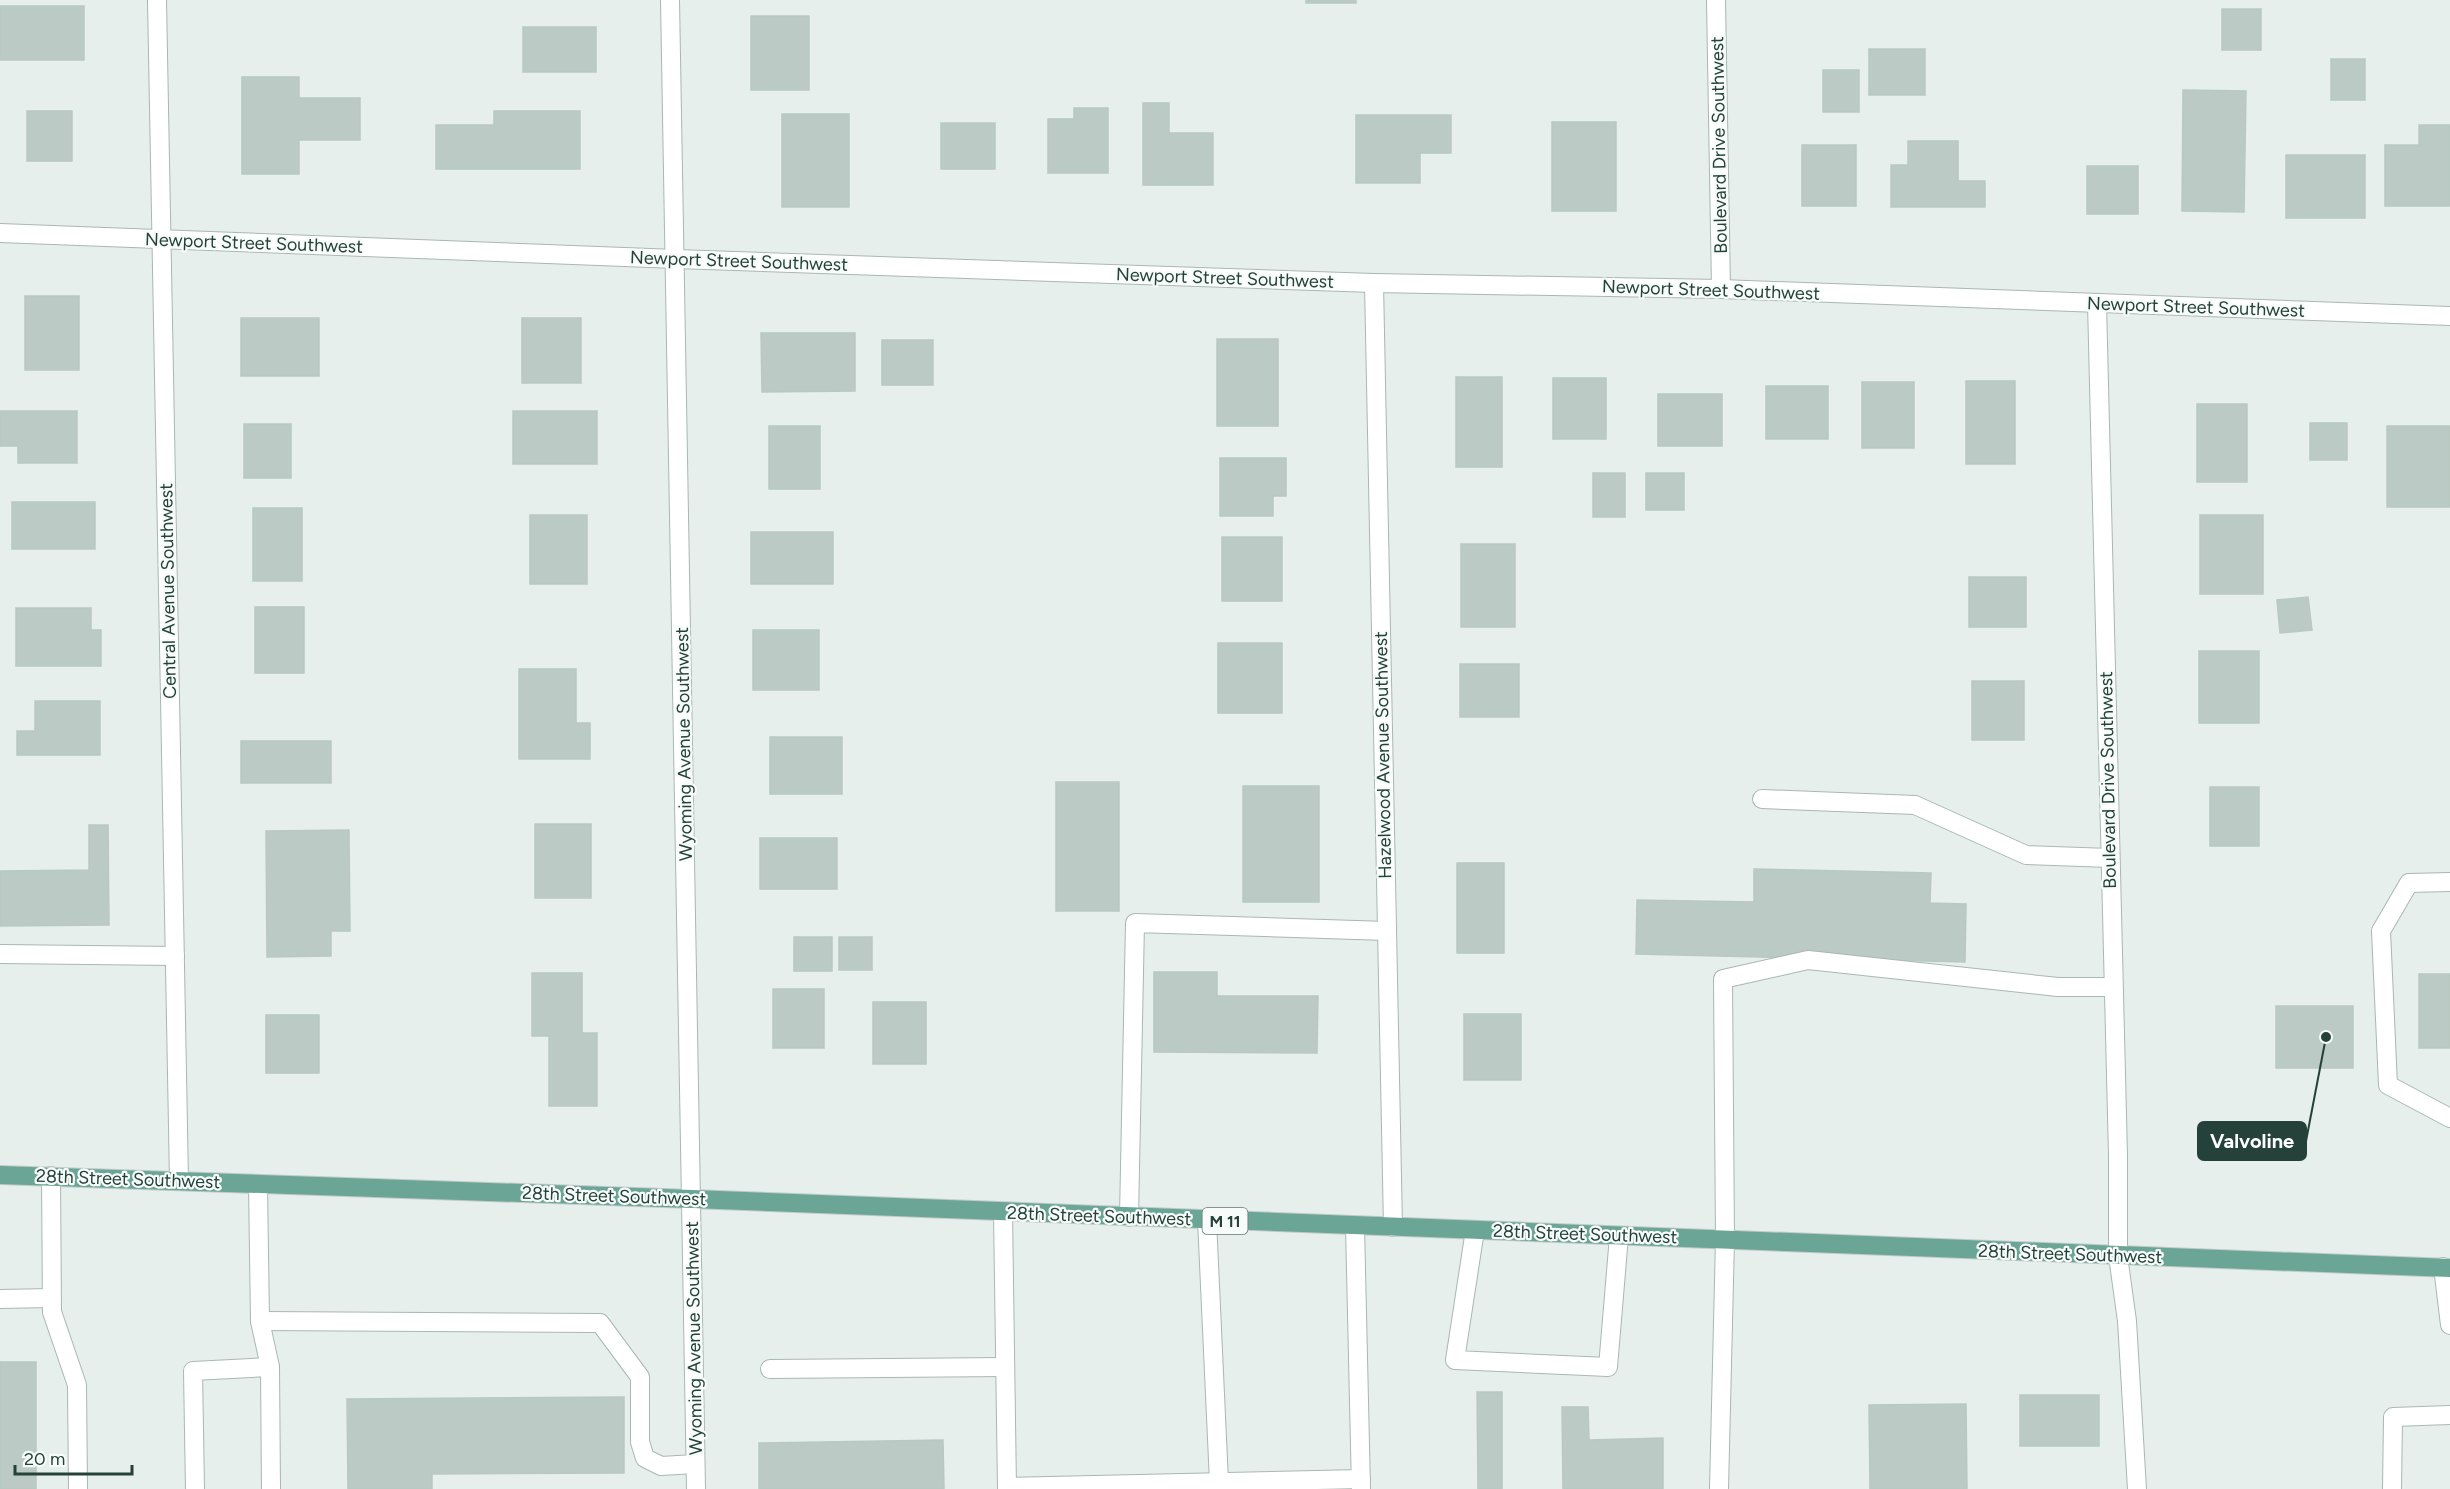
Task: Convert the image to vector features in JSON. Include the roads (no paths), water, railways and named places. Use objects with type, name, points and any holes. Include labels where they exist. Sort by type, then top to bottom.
[{"type":"main road","name":"28th Street Southwest","points":[[0,1175],[692,1199],[2447,1268]]},
{"type":"street","name":"Central Avenue Southwest","points":[[157,0],[179,1181]]},
{"type":"street","name":"Wyoming Avenue Southwest","points":[[670,0],[696,1489]]},
{"type":"street","name":"Boulevard Drive Southwest","points":[[1716,0],[1721,289]]},
{"type":"street","name":"Newport Street Southwest","points":[[0,233],[1374,283],[1721,289],[2450,316]]},
{"type":"street","name":"Hazelwood Avenue Southwest","points":[[1374,283],[1393,1227]]},
{"type":"street","name":"Boulevard Drive Southwest","points":[[2097,303],[2118,1256],[2127,1322],[2138,1489]]},
{"type":"street","points":[[1762,800],[1916,805],[2026,855],[2110,858]]},
{"type":"street","points":[[2450,882],[2409,883],[2381,932],[2388,1086],[2450,1118]]},
{"type":"street","points":[[1129,1217],[1135,923],[1387,932]]},
{"type":"street","points":[[0,954],[175,956]]},
{"type":"street","points":[[1719,1489],[1725,1240],[1723,979],[1808,960],[2058,987],[2113,987]]},
{"type":"street","points":[[51,1176],[52,1312],[77,1385],[78,1489]]},
{"type":"street","points":[[258,1184],[260,1321],[270,1367],[271,1489]]},
{"type":"street","points":[[1003,1212],[1007,1488],[1219,1482],[1361,1484],[1355,1226]]},
{"type":"street","points":[[1207,1220],[1219,1482]]},
{"type":"street","points":[[1476,1230],[1455,1360],[1608,1367],[1619,1236]]},
{"type":"street","points":[[2447,1268],[2450,1325]]},
{"type":"street","points":[[0,1299],[51,1298]]},
{"type":"street","points":[[260,1321],[600,1323],[640,1377],[640,1442],[645,1458],[661,1466],[695,1464]]},
{"type":"street","points":[[195,1489],[193,1371],[270,1367]]},
{"type":"street","points":[[770,1369],[1005,1367]]},
{"type":"street","points":[[2392,1489],[2393,1417],[2450,1415]]},
{"type":"place","name":"Valvoline","points":[[2326,1037]]}]
